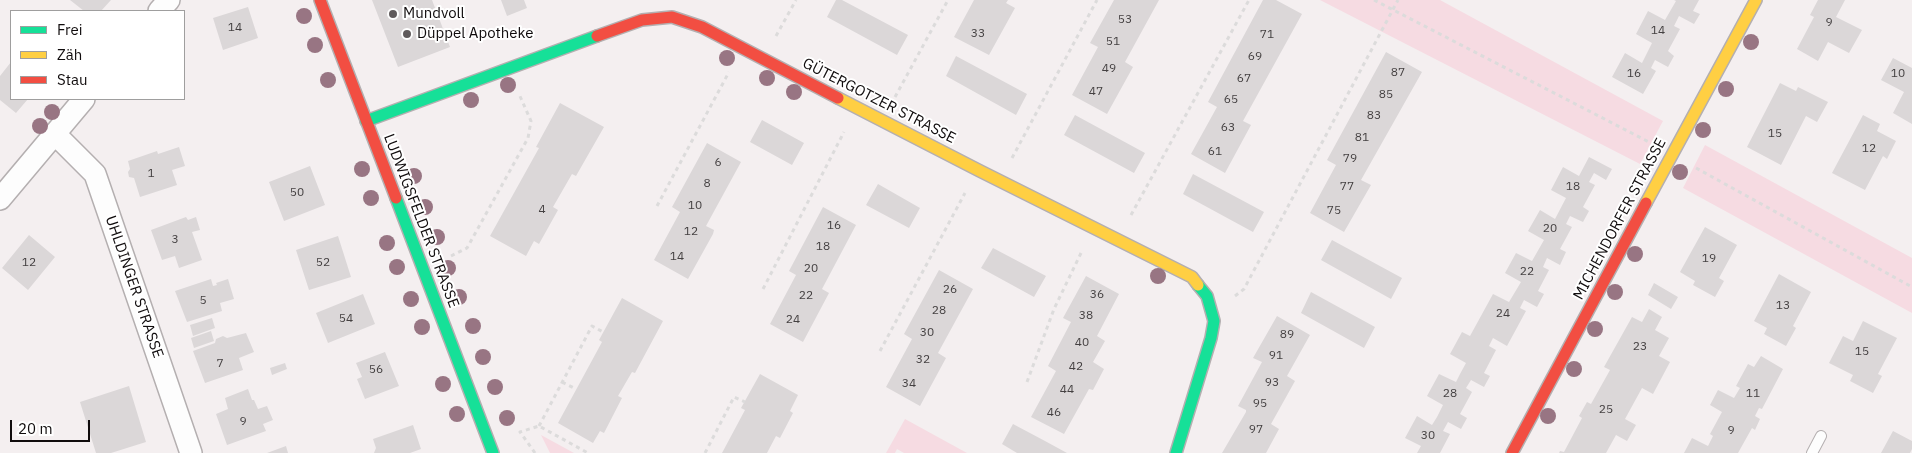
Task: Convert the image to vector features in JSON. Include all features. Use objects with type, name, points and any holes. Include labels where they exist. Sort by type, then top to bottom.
[{"type":"street","points":[[160,10],[169,0]]},
{"type":"street","name":"LUDWIGSFELDER STRASSE","points":[[320,0],[493,453]]},
{"type":"street","name":"MICHENDORFER STRASSE","points":[[1512,453],[1756,0]]},
{"type":"street","name":"GÜTERGOTZER STRASSE","points":[[366,121],[642,20],[672,17],[702,28],[980,171],[1192,277],[1207,296],[1214,321],[1211,338],[1176,453]]},
{"type":"street","points":[[0,198],[83,100]]},
{"type":"street","name":"UHLDINGER STRASSE","points":[[55,134],[96,174],[191,453]]},
{"type":"lane","points":[[1812,453],[1821,436]]},
{"type":"path","points":[[773,41],[796,0]]},
{"type":"path","points":[[893,102],[948,0]]},
{"type":"path","points":[[1010,161],[1098,0]]},
{"type":"path","points":[[1128,220],[1249,0]]},
{"type":"path","points":[[1374,0],[1656,146]]},
{"type":"path","points":[[1233,298],[1244,289],[1398,0]]},
{"type":"path","points":[[657,206],[733,65]]},
{"type":"path","points":[[452,256],[467,248],[528,138],[531,122],[517,89]]},
{"type":"path","points":[[763,288],[844,132]]},
{"type":"path","points":[[1690,165],[1912,287]]},
{"type":"path","points":[[880,351],[965,193]]},
{"type":"path","points":[[1027,382],[1054,309],[1086,242]]},
{"type":"path","points":[[535,453],[520,432],[539,426],[592,326],[603,332]]},
{"type":"path","points":[[562,382],[576,389]]},
{"type":"path","points":[[704,453],[734,397],[745,402]]},
{"type":"path","points":[[539,426],[588,453]]},
{"type":"shaded area","points":[[1320,0],[1440,0],[1663,121],[1640,164]]},
{"type":"shaded area","points":[[1705,145],[1912,258],[1912,313],[1683,188]]},
{"type":"shaded area","points":[[905,419],[967,453],[904,453],[897,449],[895,453],[886,453]]},
{"type":"shaded area","points":[[541,435],[574,453],[550,453]]},
{"type":"building","points":[[70,0],[111,0],[102,10],[83,10]]},
{"type":"building","points":[[372,0],[432,0],[450,47],[398,67]]},
{"type":"building","points":[[501,0],[524,0],[527,8],[507,16]]},
{"type":"building","points":[[836,0],[842,0],[908,35],[897,55],[827,17]]},
{"type":"building","points":[[974,0],[1008,0],[1006,3],[1015,8],[989,55],[954,37]]},
{"type":"building","points":[[1114,0],[1159,0],[1125,62],[1133,67],[1107,114],[1072,95],[1098,47],[1090,43]]},
{"type":"building","points":[[1263,0],[1276,0],[1302,14],[1243,121],[1251,125],[1225,173],[1191,154],[1217,107],[1208,102]]},
{"type":"building","points":[[1674,0],[1699,0],[1693,11],[1700,14],[1694,24],[1679,16],[1674,26],[1680,29],[1668,51],[1674,56],[1668,67],[1655,60],[1651,68],[1656,71],[1643,94],[1612,77],[1625,53],[1642,63],[1652,43],[1636,34],[1648,11],[1665,20],[1676,1]]},
{"type":"building","points":[[1818,0],[1845,0],[1836,17],[1862,30],[1849,53],[1828,42],[1818,61],[1797,49],[1814,17],[1810,15]]},
{"type":"building","points":[[248,7],[258,38],[223,50],[213,18]]},
{"type":"building","points":[[1386,52],[1422,72],[1361,180],[1371,185],[1344,232],[1310,213],[1336,165],[1327,160]]},
{"type":"building","points":[[956,56],[1027,94],[1016,115],[946,76]]},
{"type":"building","points":[[1893,58],[1912,68],[1912,124],[1893,113],[1904,92],[1881,80]]},
{"type":"building","points":[[10,63],[10,100],[27,100],[16,113],[0,100],[0,76]]},
{"type":"building","points":[[1780,83],[1796,91],[1798,87],[1828,102],[1817,122],[1806,116],[1781,165],[1747,147]]},
{"type":"building","points":[[560,103],[604,127],[576,176],[572,174],[553,207],[558,210],[539,244],[534,241],[526,256],[490,236],[539,148],[536,147]]},
{"type":"building","points":[[1075,115],[1145,153],[1134,173],[1064,135]]},
{"type":"building","points":[[1863,115],[1880,124],[1877,131],[1896,141],[1887,159],[1883,156],[1865,190],[1832,173]]},
{"type":"building","points":[[762,120],[804,143],[792,165],[750,142]]},
{"type":"building","points":[[707,143],[741,162],[706,226],[714,230],[713,234],[688,279],[654,260],[680,212],[672,207]]},
{"type":"building","points":[[179,147],[185,166],[172,170],[177,185],[140,197],[134,178],[129,177],[128,161],[157,151],[158,154]]},
{"type":"building","points":[[1589,157],[1612,169],[1606,180],[1594,173],[1589,182],[1595,185],[1583,207],[1589,211],[1583,222],[1570,216],[1566,224],[1572,227],[1560,249],[1566,252],[1560,265],[1547,258],[1543,267],[1549,270],[1538,291],[1544,294],[1537,307],[1524,300],[1520,308],[1526,311],[1507,346],[1493,338],[1489,346],[1496,350],[1484,373],[1490,376],[1484,387],[1471,380],[1466,388],[1472,392],[1460,414],[1467,418],[1461,429],[1448,422],[1443,431],[1450,434],[1440,453],[1417,453],[1421,446],[1405,438],[1417,416],[1432,425],[1437,417],[1443,405],[1427,396],[1439,374],[1456,382],[1466,363],[1450,354],[1462,332],[1470,336],[1493,294],[1509,302],[1521,282],[1505,273],[1516,253],[1532,261],[1544,240],[1528,231],[1540,210],[1555,219],[1566,198],[1551,190],[1563,167],[1579,176]]},
{"type":"building","points":[[310,166],[325,205],[284,221],[269,182]]},
{"type":"building","points":[[1193,174],[1264,212],[1253,232],[1183,194]]},
{"type":"building","points":[[878,184],[920,208],[909,228],[866,205]]},
{"type":"building","points":[[823,207],[856,225],[822,289],[829,293],[803,342],[770,324],[796,275],[789,271]]},
{"type":"building","points":[[186,217],[188,220],[196,217],[200,230],[192,232],[202,260],[179,268],[175,256],[162,260],[151,230]]},
{"type":"building","points":[[1705,227],[1737,245],[1719,278],[1724,281],[1715,297],[1693,285],[1695,281],[1680,272]]},
{"type":"building","points":[[29,235],[55,257],[28,290],[2,268]]},
{"type":"building","points":[[338,236],[351,277],[309,290],[296,250]]},
{"type":"building","points":[[1332,240],[1402,278],[1391,299],[1321,260]]},
{"type":"building","points":[[993,248],[1046,276],[1034,297],[981,268]]},
{"type":"building","points":[[939,270],[973,289],[938,353],[946,358],[920,406],[886,387],[912,339],[904,334]]},
{"type":"building","points":[[1779,274],[1811,292],[1793,326],[1796,328],[1786,346],[1764,334],[1767,328],[1754,321]]},
{"type":"building","points":[[1086,276],[1119,294],[1097,336],[1105,341],[1093,362],[1104,369],[1093,390],[1089,389],[1064,434],[1031,417],[1056,371],[1048,366],[1071,322],[1063,318]]},
{"type":"building","points":[[211,279],[213,286],[228,279],[234,299],[220,303],[222,311],[187,322],[175,291]]},
{"type":"building","points":[[1654,283],[1678,297],[1671,309],[1648,295]]},
{"type":"building","points":[[1311,292],[1375,327],[1364,348],[1301,313]]},
{"type":"building","points":[[363,294],[375,324],[328,343],[316,313]]},
{"type":"building","points":[[622,298],[663,321],[635,373],[632,372],[618,396],[622,398],[604,433],[600,431],[593,443],[558,423],[602,342],[599,340]]},
{"type":"building","points":[[1649,309],[1662,317],[1655,330],[1669,338],[1659,356],[1670,362],[1653,394],[1642,388],[1625,419],[1636,425],[1627,441],[1616,435],[1606,453],[1559,453],[1560,451],[1564,452],[1582,418],[1579,416],[1587,402],[1591,404],[1610,370],[1604,367],[1632,317],[1642,322]]},
{"type":"building","points":[[1277,316],[1310,335],[1287,376],[1295,381],[1271,424],[1279,429],[1266,453],[1222,453],[1246,412],[1246,410],[1238,406],[1262,362],[1253,358]]},
{"type":"building","points":[[212,318],[215,328],[193,336],[190,325]]},
{"type":"building","points":[[1863,321],[1897,338],[1878,374],[1882,376],[1873,393],[1850,381],[1853,375],[1829,363],[1843,336],[1853,341]]},
{"type":"building","points":[[211,331],[214,341],[194,348],[191,338]]},
{"type":"building","points":[[246,333],[254,352],[239,358],[243,370],[205,383],[193,351],[215,343],[216,339],[223,336],[227,338]]},
{"type":"building","points":[[385,352],[399,386],[365,399],[357,379],[362,377],[356,363]]},
{"type":"building","points":[[1761,356],[1783,369],[1762,409],[1759,408],[1755,416],[1760,419],[1755,430],[1752,428],[1738,453],[1684,453],[1692,438],[1708,446],[1713,436],[1710,434],[1722,412],[1710,405],[1718,390],[1734,398],[1740,388],[1736,386],[1748,364],[1754,367]]},
{"type":"building","points":[[285,363],[287,369],[272,375],[270,368]]},
{"type":"building","points":[[760,374],[798,395],[790,411],[793,413],[780,438],[776,436],[767,453],[722,453],[745,410],[741,408]]},
{"type":"building","points":[[129,386],[146,442],[111,453],[96,453],[80,402]]},
{"type":"building","points":[[248,389],[258,409],[267,406],[273,420],[263,424],[266,431],[227,445],[216,414],[228,409],[225,398]]},
{"type":"building","points":[[1013,424],[1067,453],[1017,453],[1002,444]]},
{"type":"building","points":[[413,425],[421,449],[410,453],[374,453],[376,448],[373,439]]},
{"type":"building","points":[[1893,431],[1912,441],[1910,453],[1881,453]]},
{"type":"building","points":[[286,446],[288,453],[267,453]]},
{"type":"traffic: fast","points":[[366,121],[597,36]]},
{"type":"traffic: fast","points":[[396,198],[493,453]]},
{"type":"traffic: fast","points":[[1176,453],[1211,338],[1214,321],[1207,296],[1198,285]]},
{"type":"traffic: slow","points":[[1646,203],[1756,0]]},
{"type":"traffic: slow","points":[[838,98],[1192,277],[1198,285]]},
{"type":"traffic: jam","points":[[320,0],[396,198]]},
{"type":"traffic: jam","points":[[597,36],[642,20],[672,17],[702,27],[838,98]]},
{"type":"traffic: jam","points":[[1512,453],[1646,203]]},
{"type":"place","name":"Mundvoll","points":[[393,14]]},
{"type":"place","name":"Düppel Apotheke","points":[[407,34]]}]
